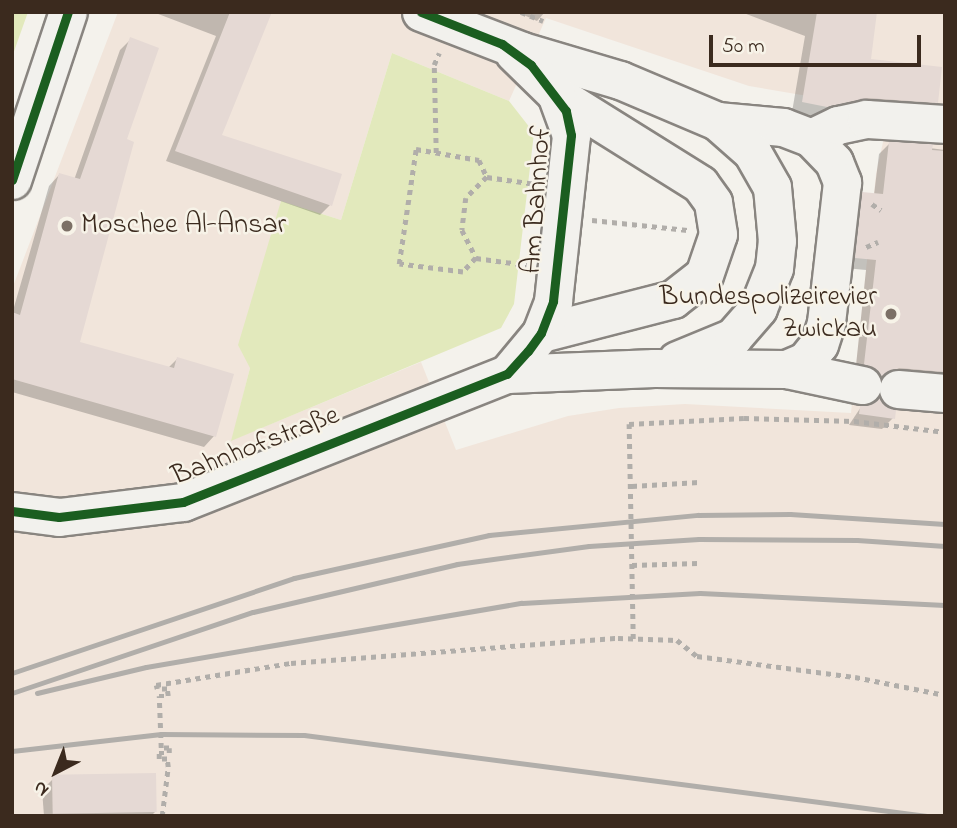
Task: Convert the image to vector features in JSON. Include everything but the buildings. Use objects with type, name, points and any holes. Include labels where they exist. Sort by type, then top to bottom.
[{"type":"street","points":[[12,180],[68,12]]},
{"type":"street","name":"Am Bahnhof","points":[[436,18],[502,44],[620,80],[717,121],[783,127],[811,138],[834,162],[842,182],[835,248],[819,344],[805,361],[786,369]]},
{"type":"street","name":"Am Bahnhof","points":[[502,44],[531,65],[556,94],[571,135],[553,301],[541,333],[507,374]]},
{"type":"street","points":[[541,333],[673,299],[691,289],[708,268],[718,234],[713,202],[700,184],[556,94]]},
{"type":"street","points":[[811,138],[838,125],[866,119],[945,124]]},
{"type":"street","points":[[654,368],[705,352],[733,337],[758,307],[774,268],[777,241],[769,181],[752,152],[717,121]]},
{"type":"street","points":[[507,374],[654,368],[786,369],[862,385]]},
{"type":"street","name":"Bahnhofstraße","points":[[12,511],[59,517],[183,502],[507,374]]},
{"type":"street","points":[[898,389],[945,393]]},
{"type":"path","points":[[436,18],[436,153]]},
{"type":"path","points":[[476,258],[463,272],[399,264],[416,149],[479,160],[487,177]]},
{"type":"path","points":[[487,177],[510,181]]},
{"type":"path","points":[[476,258],[462,230],[466,198],[487,177]]},
{"type":"path","points":[[476,258],[498,261]]},
{"type":"path","points":[[633,639],[629,424],[744,418],[854,421],[945,432]]},
{"type":"path","points":[[632,486],[699,482]]},
{"type":"path","points":[[632,565],[698,563]]},
{"type":"path","points":[[162,816],[168,766],[167,759],[159,759],[159,753],[169,753],[169,748],[161,748],[159,695],[168,696],[167,689],[157,690],[156,685],[291,663],[633,639],[677,640],[697,656],[855,677],[945,695]]},
{"type":"shaded area","points":[[118,12],[945,12],[945,816],[12,816],[12,289]],"holes":[[[546,18],[749,86],[890,110],[876,174],[851,413],[685,404],[619,408],[568,416],[456,450],[421,362],[232,440],[250,368],[281,201],[341,220],[392,53],[509,101]]]},
{"type":"green space","points":[[12,12],[28,12],[12,57]]},
{"type":"green space","points":[[392,53],[509,101],[534,133],[514,304],[501,328],[231,441],[250,368],[238,345],[281,201],[341,220]]},
{"type":"railway","points":[[12,673],[294,578],[489,535],[698,515],[790,514],[945,524]]},
{"type":"railway","points":[[12,693],[253,612],[457,564],[589,546],[699,539],[857,540],[945,546]]},
{"type":"railway","points":[[37,693],[146,667],[522,603],[700,593],[945,605]]},
{"type":"railway","points":[[12,751],[161,734],[304,735],[927,816]]},
{"type":"cycle path","points":[[12,180],[68,12]]},
{"type":"cycle path","points":[[12,511],[59,517],[183,502],[507,374],[528,351],[541,333],[553,301],[571,135],[566,111],[531,65],[502,44],[421,12]]},
{"type":"place","name":"Moschee Al-Ansar","points":[[67,226]]},
{"type":"place","name":"Bundespolizeirevier Zwickau","points":[[891,314]]}]
